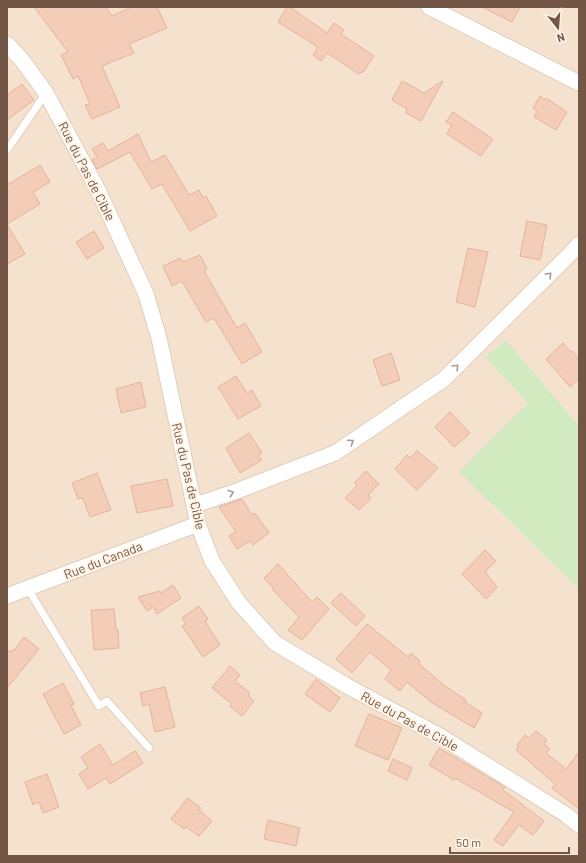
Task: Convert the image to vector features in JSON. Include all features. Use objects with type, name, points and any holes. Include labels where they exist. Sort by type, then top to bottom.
[{"type":"street","points":[[429,7],[579,83]]},
{"type":"street","name":"Rue du Pas de Cible","points":[[7,44],[22,60],[46,93],[98,190],[146,294],[160,338],[198,524],[212,561],[239,603],[275,642],[347,686],[440,736],[565,814],[579,825]]},
{"type":"street","points":[[194,506],[335,453],[444,379],[579,244]]},
{"type":"street","name":"Rue du Canada","points":[[7,596],[198,524]]},
{"type":"lane","points":[[7,150],[46,93]]},
{"type":"lane","points":[[28,589],[99,706],[107,701],[149,748]]},
{"type":"shaded area","points":[[7,7],[579,7],[579,426],[506,340],[485,357],[528,403],[459,472],[579,589],[579,856],[7,856]]},
{"type":"green space","points":[[506,340],[579,426],[579,589],[459,472],[528,403],[485,357]]},
{"type":"building","points":[[34,7],[106,7],[112,16],[132,7],[157,7],[167,28],[129,44],[134,53],[102,66],[120,107],[92,119],[85,105],[90,104],[78,76],[73,79],[61,55],[68,52]]},
{"type":"building","points":[[287,7],[290,7],[327,33],[334,23],[344,30],[341,34],[374,56],[364,71],[359,74],[327,53],[321,61],[313,55],[318,47],[278,22]]},
{"type":"building","points":[[482,7],[520,7],[512,22]]},
{"type":"building","points":[[402,81],[424,93],[443,81],[421,121],[406,113],[407,109],[392,100]]},
{"type":"building","points":[[22,84],[34,100],[7,120],[7,95]]},
{"type":"building","points":[[540,96],[545,100],[546,98],[567,112],[556,130],[534,117],[537,111],[533,108]]},
{"type":"building","points":[[453,112],[493,139],[481,156],[447,134],[452,125],[446,122]]},
{"type":"building","points":[[138,134],[151,162],[165,155],[189,195],[199,190],[203,198],[206,196],[217,216],[190,231],[162,184],[152,189],[130,152],[97,169],[92,160],[97,157],[92,149],[103,143],[108,151]]},
{"type":"building","points":[[40,165],[50,182],[33,192],[40,204],[7,224],[7,185]]},
{"type":"building","points":[[527,221],[547,225],[540,260],[520,256]]},
{"type":"building","points":[[7,224],[25,254],[7,264]]},
{"type":"building","points":[[94,231],[104,248],[87,259],[76,242]]},
{"type":"building","points":[[468,248],[488,252],[475,307],[456,302]]},
{"type":"building","points":[[200,255],[207,269],[204,271],[237,328],[245,323],[262,352],[242,364],[214,318],[206,322],[182,281],[172,286],[163,266],[180,258],[183,262]]},
{"type":"building","points":[[563,343],[579,359],[579,379],[570,387],[546,359]]},
{"type":"building","points":[[391,353],[400,380],[382,386],[373,360]]},
{"type":"building","points":[[236,376],[247,393],[252,390],[261,406],[238,419],[218,387]]},
{"type":"building","points":[[141,382],[146,407],[121,413],[116,389]]},
{"type":"building","points":[[450,412],[470,433],[454,447],[435,427]]},
{"type":"building","points":[[249,433],[262,453],[258,455],[262,460],[240,473],[226,448]]},
{"type":"building","points":[[417,451],[438,468],[417,490],[395,469],[407,455],[410,458]]},
{"type":"building","points":[[366,471],[379,484],[368,495],[371,498],[359,510],[345,498],[357,486],[354,483]]},
{"type":"building","points":[[97,473],[111,510],[90,517],[83,498],[78,499],[72,483]]},
{"type":"building","points":[[167,479],[173,506],[137,513],[131,486]]},
{"type":"building","points":[[242,499],[252,515],[255,513],[269,533],[253,545],[250,541],[237,549],[229,536],[236,532],[219,507]]},
{"type":"building","points":[[485,550],[496,561],[485,572],[497,587],[486,599],[462,574]]},
{"type":"building","points":[[278,564],[312,602],[317,597],[329,609],[302,640],[288,630],[299,617],[273,590],[264,578]]},
{"type":"building","points":[[173,585],[181,598],[157,614],[153,607],[147,611],[138,597],[160,591],[161,593]]},
{"type":"building","points":[[341,593],[365,616],[356,626],[331,603]]},
{"type":"building","points":[[199,606],[208,619],[205,621],[220,645],[203,657],[182,626],[186,624],[182,618]]},
{"type":"building","points":[[114,609],[116,630],[118,630],[119,648],[94,650],[91,610]]},
{"type":"building","points":[[367,624],[408,657],[411,653],[420,661],[419,664],[445,686],[482,713],[474,728],[431,702],[407,682],[400,691],[385,679],[391,670],[370,652],[352,673],[336,659]]},
{"type":"building","points":[[24,637],[39,649],[7,688],[7,651],[13,651]]},
{"type":"building","points":[[230,666],[240,675],[235,681],[250,693],[248,695],[254,701],[242,716],[230,706],[232,704],[212,688]]},
{"type":"building","points":[[316,679],[340,698],[330,712],[305,694]]},
{"type":"building","points":[[63,683],[74,704],[71,705],[81,725],[64,734],[43,694]]},
{"type":"building","points":[[165,687],[175,727],[155,732],[149,704],[143,706],[140,693]]},
{"type":"building","points":[[369,714],[402,728],[388,760],[355,746]]},
{"type":"building","points":[[536,731],[547,740],[544,744],[550,749],[546,753],[566,769],[579,752],[579,809],[552,788],[555,784],[516,750],[519,746],[517,745],[525,735],[529,738]]},
{"type":"building","points":[[100,744],[113,765],[135,751],[143,763],[110,784],[106,778],[88,789],[79,774],[88,768],[81,757]]},
{"type":"building","points":[[439,748],[505,787],[503,790],[544,821],[533,835],[519,825],[503,846],[494,840],[514,812],[455,778],[454,780],[429,765]]},
{"type":"building","points":[[393,759],[412,768],[407,780],[388,771]]},
{"type":"building","points":[[47,774],[59,807],[43,813],[39,802],[33,805],[25,782]]},
{"type":"building","points":[[188,798],[201,808],[199,810],[212,821],[199,836],[186,827],[184,829],[171,819]]},
{"type":"building","points":[[268,820],[300,828],[296,846],[264,839]]}]
